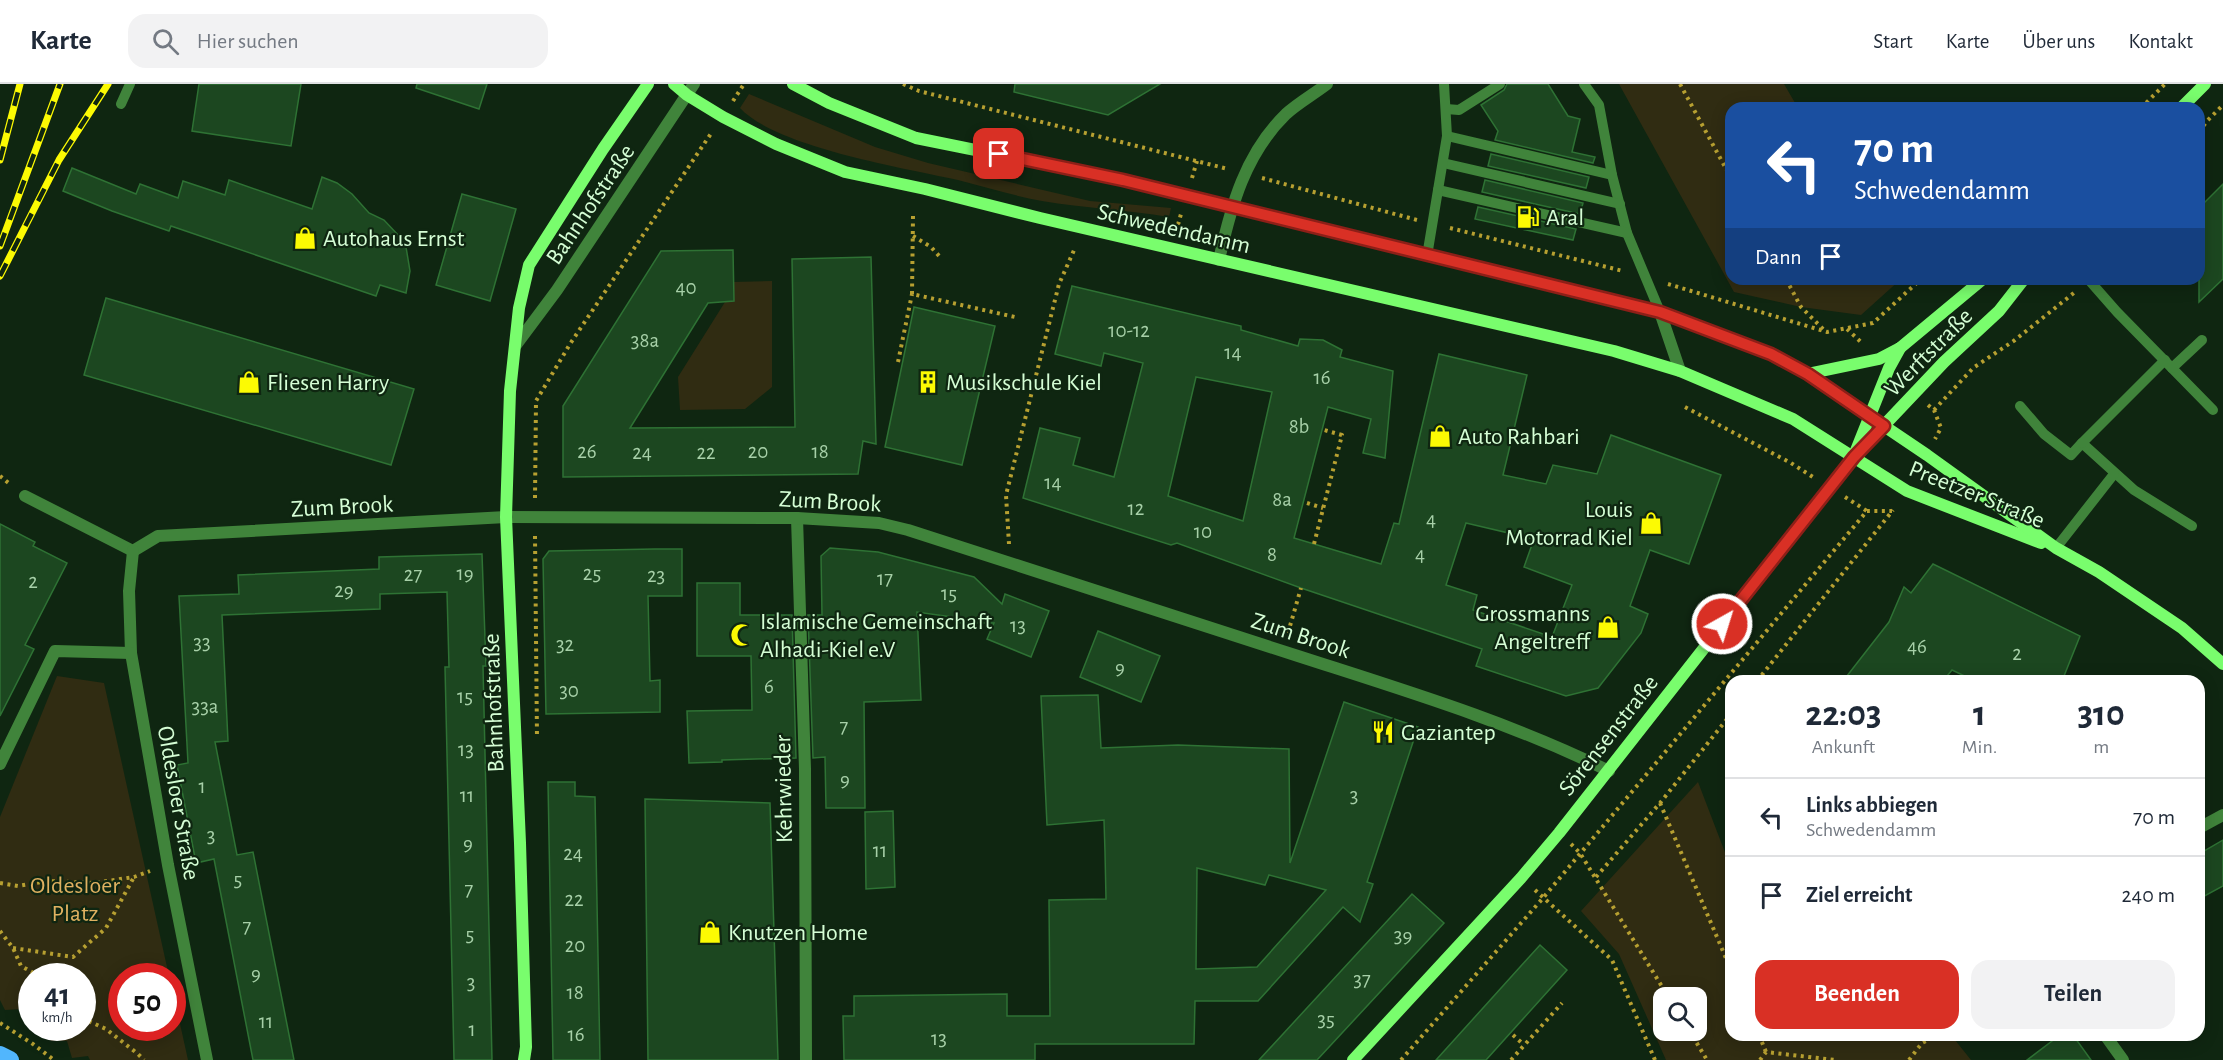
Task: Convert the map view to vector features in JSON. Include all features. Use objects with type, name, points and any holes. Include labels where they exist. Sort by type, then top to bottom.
[{"type":"highway","points":[[0,1055],[9,1060]]},
{"type":"main road","name":"Bahnhofstraße","points":[[524,1060],[526,1047],[520,843],[506,517],[510,391],[519,308],[529,265],[603,149],[648,84]]},
{"type":"main road","name":"Schwedendamm","points":[[674,84],[687,95],[723,117],[776,144],[845,172],[926,189],[1040,218],[1614,351],[1680,371],[1793,419],[1854,457]]},
{"type":"main road","name":"Schwedendamm","points":[[793,84],[829,103],[916,138],[1123,180],[1660,312],[1771,354],[1808,374],[1884,426]]},
{"type":"main road","points":[[2187,102],[2205,84]]},
{"type":"main road","name":"Werftstraße","points":[[1808,374],[1879,359],[1900,348],[1976,285]]},
{"type":"main road","name":"Werftstraße","points":[[1884,426],[1944,362],[1999,310],[2019,285]]},
{"type":"main road","name":"Werftstraße","points":[[1854,457],[1889,368],[1900,348]]},
{"type":"main road","name":"Sörensenstraße","points":[[1353,1060],[1521,878],[1609,771],[1694,658],[1854,457],[1884,426]]},
{"type":"main road","name":"Preetzer Straße","points":[[1884,426],[2056,549]]},
{"type":"main road","name":"Preetzer Straße","points":[[1854,457],[1907,491],[2056,549],[2099,572],[2182,628],[2223,664]]},
{"type":"street","name":"Bahnhofstraße","points":[[516,345],[557,290],[694,84]]},
{"type":"street","points":[[1219,260],[1231,207],[1244,173],[1262,142],[1287,113],[1328,84]]},
{"type":"street","points":[[1660,312],[1680,371]]},
{"type":"street","points":[[25,496],[133,551]]},
{"type":"street","name":"Zum Brook","points":[[133,551],[158,536],[506,517],[797,518],[879,523],[909,530],[1010,562],[1502,724],[1609,771]]},
{"type":"street","name":"Kehrwieder","points":[[797,518],[805,769],[806,1060]]},
{"type":"street","name":"Oldesloer Straße","points":[[133,551],[129,591],[131,653],[168,866],[207,1060]]},
{"type":"street","points":[[0,764],[55,651],[131,653]]},
{"type":"street","points":[[2205,825],[2223,815]]},
{"type":"street","points":[[2109,1041],[2123,1060]]},
{"type":"lane","points":[[121,104],[130,84]]},
{"type":"lane","points":[[1427,256],[1447,136],[1444,84]]},
{"type":"lane","points":[[1446,109],[1459,110],[1500,84]]},
{"type":"lane","points":[[1584,84],[1599,105],[1612,175],[1627,233],[1660,312]]},
{"type":"lane","points":[[1447,136],[1612,175]]},
{"type":"lane","points":[[1443,163],[1620,204]]},
{"type":"lane","points":[[1438,190],[1627,233]]},
{"type":"lane","points":[[2094,285],[2213,410]]},
{"type":"lane","points":[[2020,406],[2044,434],[2071,455],[2168,364],[2202,340]]},
{"type":"lane","points":[[2082,443],[2134,490],[2192,526]]},
{"type":"lane","points":[[2056,549],[2114,474]]},
{"type":"path","points":[[537,740],[536,401],[570,344],[744,84]]},
{"type":"path","points":[[903,84],[919,91],[1645,277],[1827,332],[1873,323],[1914,285]]},
{"type":"path","points":[[1680,84],[1725,167]]},
{"type":"path","points":[[2147,102],[2165,84]]},
{"type":"path","points":[[2205,124],[2223,105]]},
{"type":"path","points":[[898,362],[912,294],[913,216]]},
{"type":"path","points":[[913,236],[931,247],[940,258]]},
{"type":"path","points":[[1010,562],[1006,495],[1059,284],[1075,248]]},
{"type":"path","points":[[1789,285],[1801,307],[1827,332]]},
{"type":"path","points":[[1934,410],[1973,368],[2015,340],[2083,285]]},
{"type":"path","points":[[912,294],[1015,317]]},
{"type":"path","points":[[1685,407],[1791,463],[1867,511],[1892,511],[1762,675]]},
{"type":"path","points":[[1314,544],[1342,435],[1324,430]]},
{"type":"path","points":[[1307,503],[1323,508]]},
{"type":"path","points":[[1729,675],[1867,511]]},
{"type":"path","points":[[1282,651],[1301,588]]},
{"type":"path","points":[[1401,1060],[1544,898],[1725,680]]},
{"type":"path","points":[[1596,877],[1660,803],[1725,722]]},
{"type":"path","points":[[1660,803],[1725,956]]},
{"type":"path","points":[[1558,833],[1580,853],[1662,987]]},
{"type":"path","points":[[0,884],[18,886],[48,881],[94,883],[134,877],[168,866]]},
{"type":"path","points":[[13,948],[73,957],[106,928],[134,877]]},
{"type":"path","points":[[1521,878],[1612,960],[1655,1060]]},
{"type":"path","points":[[0,931],[13,948],[20,963]]},
{"type":"path","points":[[1511,1060],[1562,1003]]},
{"type":"path","points":[[0,1023],[54,1060]]},
{"type":"path","points":[[96,1024],[106,1029],[144,1060]]},
{"type":"path","points":[[1513,1035],[1524,1045]]},
{"type":"path","points":[[1696,1041],[1707,1060]]},
{"type":"path","points":[[1761,1041],[1766,1052]]},
{"type":"path","points":[[1909,1060],[1926,1041]]},
{"type":"path","points":[[1760,1060],[1766,1052]]},
{"type":"path","points":[[1766,1052],[1835,1060]]},
{"type":"green space","points":[[1619,84],[1784,84],[1794,102],[1725,102],[1725,276]]},
{"type":"green space","points":[[749,94],[875,147],[928,163],[1090,201],[1171,208],[1169,217],[1042,201],[811,145],[757,122],[740,108]]},
{"type":"green space","points":[[772,281],[772,387],[745,409],[680,410],[678,377],[725,302],[734,301],[733,282]]},
{"type":"green space","points":[[1730,285],[1894,285],[1861,315],[1801,307],[1734,292]]},
{"type":"green space","name":"Oldesloer Platz","points":[[57,676],[104,683],[166,963],[108,963],[108,1041],[184,1041],[188,1060],[90,1060],[88,1056],[72,1058],[67,1041],[96,1041],[96,963],[18,963],[18,1009],[5,1010],[0,1000],[0,817]]},
{"type":"green space","points":[[1698,782],[1725,852],[1725,1041],[1956,1041],[1971,1060],[1666,1060],[1658,1041],[1707,1041],[1707,987],[1653,987],[1653,1031],[1619,954],[1581,911]]},
{"type":"building","points":[[199,84],[301,84],[291,146],[192,131]]},
{"type":"building","points":[[417,84],[487,84],[479,109],[416,88]]},
{"type":"building","points":[[1015,84],[1160,84],[1108,115],[1014,92]]},
{"type":"building","points":[[1507,84],[1548,84],[1568,116],[1580,119],[1572,152],[1595,157],[1593,163],[1495,140],[1498,131],[1481,105],[1504,90]]},
{"type":"building","points":[[1491,154],[1589,177],[1586,188],[1488,166]]},
{"type":"building","name":"Autohaus Ernst","points":[[72,168],[136,194],[140,184],[178,198],[183,181],[225,195],[229,180],[312,209],[322,177],[337,183],[352,194],[369,213],[384,220],[399,236],[406,247],[410,271],[406,293],[380,285],[376,296],[171,226],[169,231],[112,211],[63,191]]},
{"type":"building","points":[[1485,180],[1583,203],[1580,214],[1482,192]]},
{"type":"building","points":[[2223,184],[2223,279],[2199,302],[2199,285],[2205,285],[2205,202]]},
{"type":"building","points":[[462,194],[516,209],[490,301],[436,285]]},
{"type":"building","points":[[1478,207],[1576,229],[1573,240],[1475,219]]},
{"type":"building","points":[[733,250],[734,301],[708,303],[630,428],[795,427],[792,259],[871,257],[876,444],[863,441],[858,474],[563,477],[563,406],[661,251]]},
{"type":"building","points":[[1072,286],[1241,326],[1241,330],[1298,346],[1300,339],[1323,340],[1342,350],[1340,357],[1393,371],[1385,458],[1363,453],[1371,419],[1328,407],[1294,538],[1381,564],[1394,523],[1399,524],[1439,354],[1527,375],[1503,475],[1546,484],[1553,465],[1597,474],[1611,435],[1721,475],[1689,564],[1650,550],[1630,606],[1648,614],[1641,633],[1598,688],[1566,696],[1476,666],[1482,649],[1177,543],[1171,545],[1023,498],[1040,428],[1080,438],[1073,465],[1114,477],[1143,363],[1104,353],[1101,366],[1055,354]],"holes":[[[1196,377],[1272,392],[1243,521],[1168,496]],[[1466,523],[1534,539],[1524,567],[1572,585],[1552,637],[1473,610],[1477,595],[1446,585]]]},
{"type":"building","name":"Fliesen Harry","points":[[106,298],[414,389],[391,465],[84,375]]},
{"type":"building","name":"Musikschule Kiel","points":[[914,307],[995,326],[962,465],[885,447]]},
{"type":"building","points":[[0,524],[35,542],[33,546],[67,563],[25,645],[34,649],[0,716]]},
{"type":"building","points":[[830,548],[878,552],[974,577],[1002,604],[1005,594],[1049,611],[1031,657],[987,639],[994,623],[960,623],[959,618],[917,612],[921,700],[864,702],[865,808],[826,808],[825,757],[813,758],[808,615],[822,615],[821,556]]},
{"type":"building","points":[[682,549],[682,596],[648,596],[650,681],[660,680],[660,712],[546,714],[543,559],[549,551]]},
{"type":"building","points":[[482,554],[492,1060],[454,1060],[445,667],[449,667],[447,592],[380,594],[380,609],[222,615],[228,741],[215,742],[237,855],[253,852],[294,1060],[253,1060],[214,859],[196,863],[177,765],[188,763],[179,596],[239,594],[238,575],[379,569],[379,557]]},
{"type":"building","points":[[1933,564],[2080,636],[2064,675],[1962,675],[1952,670],[1948,675],[1848,675],[1889,622],[1904,587],[1911,593]]},
{"type":"building","points":[[697,583],[740,583],[740,615],[792,615],[796,758],[689,763],[687,711],[752,710],[751,656],[697,656]]},
{"type":"building","points":[[1098,631],[1160,656],[1141,702],[1080,677]]},
{"type":"building","points":[[1098,695],[1101,748],[1178,745],[1289,749],[1290,863],[1344,702],[1418,727],[1367,882],[1373,884],[1360,922],[1343,907],[1258,1001],[1195,1001],[1194,1044],[1035,1044],[1035,1060],[844,1060],[843,1016],[854,1016],[854,996],[1007,994],[1007,1016],[1050,1016],[1049,900],[1106,899],[1105,852],[1104,820],[1047,825],[1041,696]],"holes":[[[1197,868],[1265,885],[1269,875],[1326,890],[1257,967],[1196,969]]]},
{"type":"building","points":[[548,782],[575,782],[575,796],[595,797],[600,1060],[553,1060]]},
{"type":"building","name":"Knutzen Home","points":[[645,799],[770,803],[778,1060],[648,1060]]},
{"type":"building","points":[[893,811],[895,887],[866,889],[865,812]]},
{"type":"building","points":[[2223,840],[2223,886],[2205,896],[2205,850]]},
{"type":"building","points":[[1412,894],[1444,923],[1317,1060],[1259,1060]]},
{"type":"building","points":[[1540,945],[1567,970],[1486,1060],[1436,1060]]},
{"type":"building","points":[[2052,1041],[2077,1041],[2091,1060],[2027,1060]]},
{"type":"railway","points":[[0,160],[20,84]]},
{"type":"railway","points":[[0,246],[60,84]]},
{"type":"railway","points":[[0,276],[59,160],[108,84]]},
{"type":"place","name":"Aral","points":[[1528,217]]},
{"type":"place","name":"Autohaus Ernst","points":[[305,238]]},
{"type":"place","name":"Fliesen Harry","points":[[249,382]]},
{"type":"place","name":"Musikschule Kiel","points":[[928,382]]},
{"type":"place","name":"Auto Rahbari","points":[[1440,436]]},
{"type":"place","name":"Louis Motorrad Kiel","points":[[1651,523]]},
{"type":"place","name":"Grossmanns Angeltreff","points":[[1608,627]]},
{"type":"place","name":"Islamische Gemeinschaft Alhadi-Kiel e.V","points":[[742,635]]},
{"type":"place","name":"Gaziantep","points":[[1383,732]]},
{"type":"place","name":"Knutzen Home","points":[[710,932]]},
{"type":"route","points":[[999,154],[1123,180],[1660,312],[1771,354],[1808,374],[1884,426],[1854,457],[1722,624]]}]
